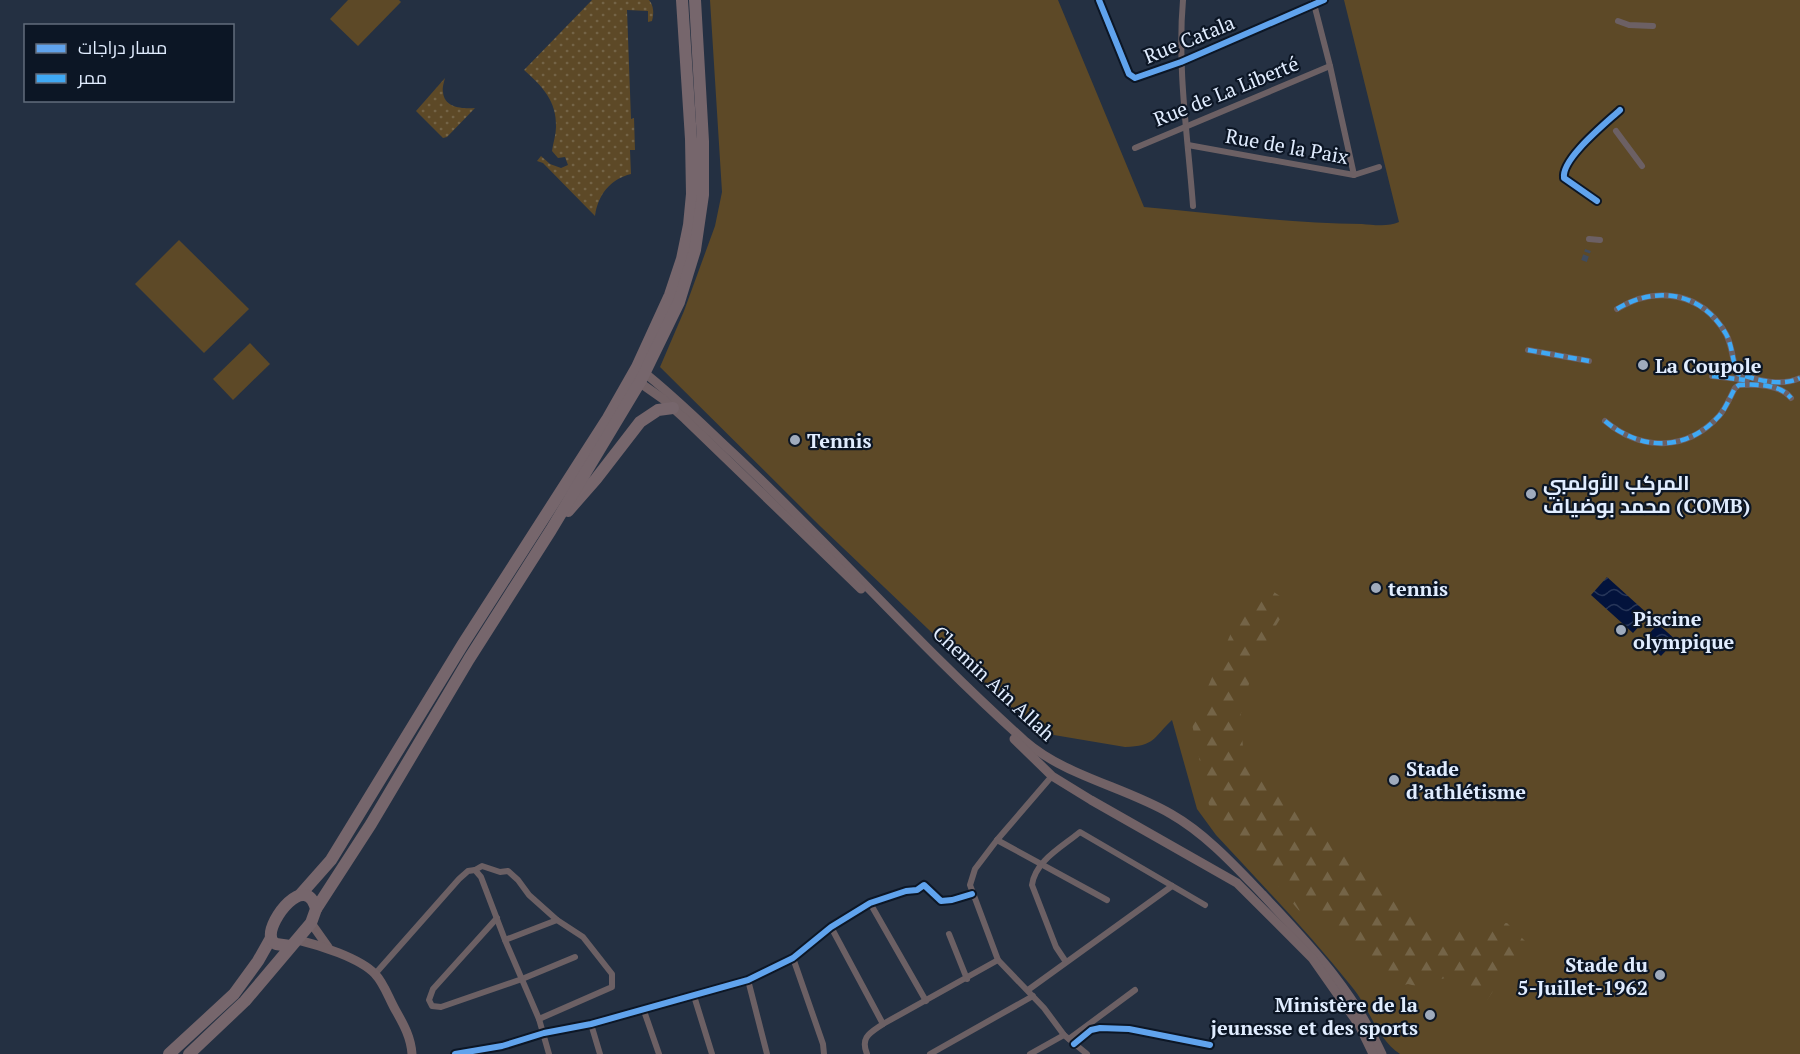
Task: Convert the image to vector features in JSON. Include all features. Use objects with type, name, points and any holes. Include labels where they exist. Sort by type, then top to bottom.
[{"type":"highway","points":[[169,1054],[234,994],[258,962],[282,911],[295,897],[300,895],[331,860],[463,644],[638,375],[670,295],[682,259],[689,225],[692,194],[691,139],[682,0]]},
{"type":"highway","points":[[189,1054],[245,1000],[311,923],[316,909],[371,824],[469,659],[551,530],[679,302],[695,250],[703,195],[703,141],[695,0]]},
{"type":"highway","points":[[551,530],[596,479],[639,422],[658,410],[674,408]]},
{"type":"highway","points":[[300,895],[310,897],[316,909]]},
{"type":"highway","points":[[271,938],[280,946],[294,943]]},
{"type":"main road","name":"Chemin Aîn Allah","points":[[638,375],[1052,776],[1237,883],[1312,958],[1359,1025],[1373,1054]]},
{"type":"main road","name":"Chemin Aîn Allah","points":[[638,375],[767,485],[1027,743],[1062,765],[1171,814],[1218,849],[1332,970],[1372,1032],[1382,1054]]},
{"type":"main road","points":[[1052,776],[1062,765]]},
{"type":"main road","points":[[1208,866],[1218,849]]},
{"type":"main road","points":[[311,923],[328,947]]},
{"type":"main road","points":[[294,943],[328,947],[363,965],[375,974],[406,1029],[412,1054]]},
{"type":"street","name":"Rue Catala","points":[[1099,0],[1132,77],[1135,78],[1181,62],[1314,2],[1324,0]]},
{"type":"street","points":[[1183,0],[1180,29],[1181,62],[1193,206]]},
{"type":"street","points":[[1314,2],[1354,175]]},
{"type":"street","points":[[1618,21],[1629,25],[1653,26]]},
{"type":"street","name":"Rue de La Liberté","points":[[1135,148],[1330,66]]},
{"type":"street","points":[[1597,201],[1564,178],[1563,172],[1568,162],[1620,110]]},
{"type":"street","points":[[1616,131],[1642,166]]},
{"type":"street","name":"Rue de la Paix","points":[[1188,146],[1354,175],[1378,167]]},
{"type":"street","points":[[1589,239],[1600,240]]},
{"type":"street","points":[[1617,309],[1640,298],[1653,295],[1672,296],[1691,301],[1711,315],[1726,335],[1737,373],[1759,383]]},
{"type":"street","points":[[1528,350],[1589,361]]},
{"type":"street","points":[[1712,376],[1759,383],[1781,389],[1791,398]]},
{"type":"street","points":[[1605,421],[1616,430],[1635,439],[1656,444],[1671,443],[1692,436],[1710,425],[1721,414],[1737,386],[1785,383],[1800,378]]},
{"type":"street","points":[[1052,776],[997,840],[973,872],[970,885],[998,960],[1028,990],[1069,1039],[1087,1054]]},
{"type":"street","points":[[1066,962],[1056,947],[1032,885],[1033,876],[1040,864],[1080,832],[1205,905]]},
{"type":"street","points":[[997,840],[1107,900]]},
{"type":"street","points":[[375,974],[468,871],[485,866],[500,872],[508,871],[519,880],[529,895],[557,920],[583,937],[612,974],[613,986],[539,1018]]},
{"type":"street","points":[[475,870],[481,877],[539,1018],[549,1054]]},
{"type":"street","points":[[454,1054],[502,1046],[544,1033],[591,1024],[748,980],[793,958],[831,927],[870,903],[906,891],[917,890],[924,885],[942,901],[972,894]]},
{"type":"street","points":[[1028,990],[1172,886]]},
{"type":"street","points":[[870,903],[926,1001]]},
{"type":"street","points":[[497,918],[433,989],[429,1003],[435,1007],[441,1007],[522,979],[575,957]]},
{"type":"street","points":[[505,940],[557,920]]},
{"type":"street","points":[[831,927],[883,1023]]},
{"type":"street","points":[[949,934],[967,979]]},
{"type":"street","points":[[793,958],[823,1044],[824,1054]]},
{"type":"street","points":[[867,1054],[864,1041],[866,1036],[883,1023],[998,960]]},
{"type":"street","points":[[748,980],[768,1054]]},
{"type":"street","points":[[1069,1039],[1135,990]]},
{"type":"street","points":[[694,996],[712,1054]]},
{"type":"street","points":[[930,1054],[1033,996]]},
{"type":"street","points":[[643,1008],[659,1054]]},
{"type":"street","points":[[591,1024],[600,1054]]},
{"type":"street","points":[[1030,1054],[1096,1028],[1129,1029],[1210,1045]]},
{"type":"green space","points":[[348,0],[399,0],[401,2],[358,46],[330,19]]},
{"type":"green space","points":[[592,0],[649,0],[653,13],[652,21],[648,22],[648,11],[627,10],[631,119],[634,118],[635,150],[630,150],[631,174],[617,180],[606,189],[599,201],[595,216],[543,163],[537,161],[541,156],[550,164],[561,168],[568,165],[565,157],[558,158],[552,151],[556,133],[556,118],[551,102],[537,82],[524,70]]},
{"type":"green space","name":"المركب الأولمبي محمد بوضياف (COMB)","points":[[710,0],[1058,0],[1144,207],[1307,222],[1391,225],[1399,222],[1344,0],[1800,0],[1800,1054],[1400,1054],[1385,1040],[1358,995],[1336,967],[1216,835],[1197,809],[1172,720],[1148,743],[1125,747],[1036,732],[820,526],[660,367],[684,311],[715,226],[722,192]]},
{"type":"green space","points":[[445,78],[444,97],[450,104],[460,108],[475,108],[447,137],[443,138],[416,111]]},
{"type":"green space","points":[[179,240],[249,309],[204,353],[135,284]]},
{"type":"green space","points":[[250,343],[270,364],[233,400],[213,379]]},
{"type":"green space","points":[[1271,590],[1290,603],[1256,658],[1240,717],[1243,747],[1265,780],[1440,932],[1507,923],[1526,942],[1485,1003],[1445,978],[1416,986],[1408,984],[1400,986],[1375,967],[1328,918],[1301,913],[1209,805],[1192,724],[1246,598]]},
{"type":"water","points":[[1607,577],[1649,615],[1633,633],[1591,595]]},
{"type":"water","points":[[1658,624],[1676,640],[1661,656],[1643,640]]},
{"type":"tunnel","points":[[1584,261],[1588,250]]},
{"type":"marked path","points":[[1617,309],[1632,301],[1662,295],[1691,301],[1716,320],[1726,334],[1738,374],[1777,382],[1800,378]]},
{"type":"marked path","points":[[1528,350],[1589,361]]},
{"type":"marked path","points":[[1712,376],[1745,380]]},
{"type":"marked path","points":[[1605,421],[1633,438],[1663,443],[1678,441],[1706,428],[1719,416],[1739,385],[1774,387],[1791,398]]},
{"type":"cycle path","points":[[1099,0],[1129,74],[1135,78],[1181,62],[1324,0]]},
{"type":"cycle path","points":[[1597,201],[1564,178],[1565,170],[1586,142],[1620,110]]},
{"type":"cycle path","points":[[455,1054],[502,1046],[544,1033],[591,1024],[748,980],[793,958],[831,927],[870,903],[906,891],[917,890],[924,885],[941,901],[972,894]]},
{"type":"cycle path","points":[[1074,1044],[1091,1030],[1100,1028],[1129,1029],[1210,1045]]},
{"type":"place","name":"La Coupole","points":[[1643,365]]},
{"type":"place","name":"Tennis","points":[[795,440]]},
{"type":"place","name":"المركب الأولمبي محمد بوضياف (COMB)","points":[[1531,494]]},
{"type":"place","name":"tennis","points":[[1376,588]]},
{"type":"place","name":"Piscine olympique","points":[[1621,630]]},
{"type":"place","name":"Stade d’athlétisme","points":[[1394,780]]},
{"type":"place","name":"Stade du 5-Juillet-1962","points":[[1660,975]]},
{"type":"place","name":"Ministère de la jeunesse et des sports","points":[[1430,1015]]}]
